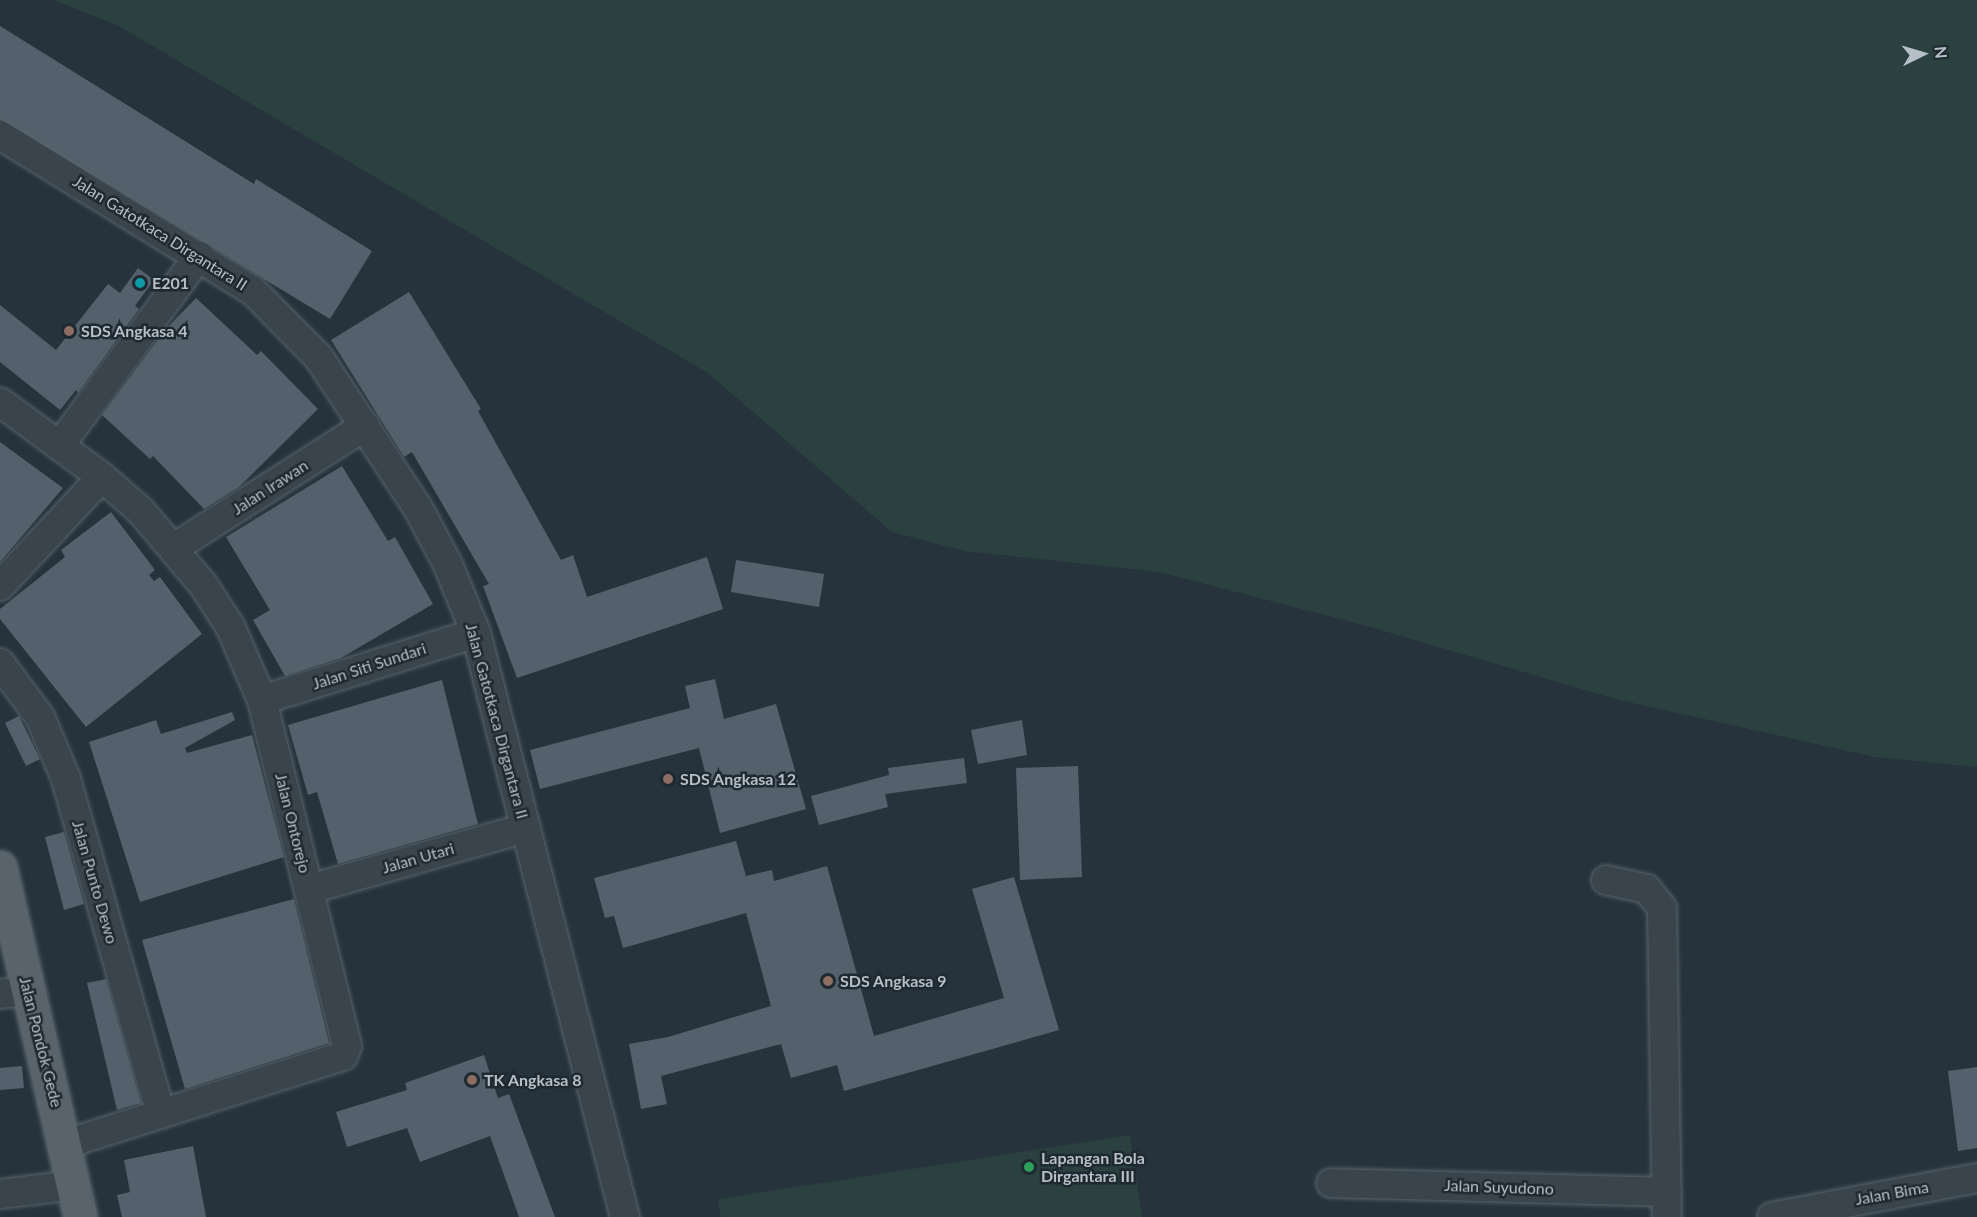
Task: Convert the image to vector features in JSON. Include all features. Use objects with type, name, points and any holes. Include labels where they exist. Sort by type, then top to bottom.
[{"type":"main road","name":"Jalan Pondok Gede","points":[[0,867],[15,992],[66,1143],[80,1217]]},
{"type":"street","name":"Jalan Gatotkaca Dirgantara II","points":[[0,135],[253,291],[287,323],[319,358],[365,426],[448,565],[476,633],[625,1217]]},
{"type":"street","points":[[60,445],[199,256]]},
{"type":"street","name":"Jalan Ontorejo","points":[[0,402],[102,477],[141,511],[174,548],[230,626],[262,700],[347,1046],[345,1054],[66,1143]]},
{"type":"street","name":"Jalan Irawan","points":[[174,548],[365,426]]},
{"type":"street","points":[[0,586],[102,477]]},
{"type":"street","name":"Jalan Siti Sundari","points":[[262,700],[476,633]]},
{"type":"street","name":"Jalan Punto Dewo","points":[[0,663],[40,717],[66,779],[161,1114]]},
{"type":"street","name":"Jalan Utari","points":[[310,889],[526,828]]},
{"type":"street","points":[[1606,880],[1647,889],[1662,908],[1667,1204]]},
{"type":"street","name":"Jalan Bima","points":[[1772,1217],[1977,1178]]},
{"type":"street","name":"Jalan Suyudono","points":[[1331,1183],[1667,1204]]},
{"type":"street","points":[[0,1194],[74,1185]]},
{"type":"green space","points":[[54,0],[1977,0],[1977,767],[1875,757],[1619,700],[1367,626],[1159,572],[965,551],[892,532],[708,373],[117,25]]},
{"type":"green space","name":"Lapangan Bola Dirgantara III","points":[[1130,1135],[1142,1217],[721,1217],[718,1199]]},
{"type":"building","points":[[0,26],[254,184],[256,179],[372,251],[330,319],[0,119]]},
{"type":"building","points":[[138,268],[154,280],[135,306],[139,309],[78,393],[76,390],[60,410],[0,362],[0,305],[56,350],[108,284],[120,293]]},
{"type":"building","points":[[409,292],[481,409],[478,411],[561,560],[573,555],[587,597],[707,557],[723,609],[517,678],[483,586],[489,584],[412,452],[404,457],[331,340]]},
{"type":"building","points":[[196,298],[257,355],[261,351],[318,409],[239,487],[204,509],[153,456],[150,459],[102,415],[165,330]]},
{"type":"building","points":[[0,442],[63,488],[0,562]]},
{"type":"building","points":[[342,466],[388,541],[395,537],[433,604],[341,658],[285,676],[253,620],[270,610],[226,537]]},
{"type":"building","points":[[111,512],[155,570],[149,575],[154,581],[160,577],[202,634],[86,727],[0,619],[0,609],[65,557],[61,550]]},
{"type":"building","points":[[736,560],[824,574],[819,607],[731,592]]},
{"type":"building","points":[[715,679],[724,719],[776,704],[806,809],[720,833],[699,748],[540,789],[530,750],[690,708],[685,686]]},
{"type":"building","points":[[442,680],[478,824],[338,864],[317,792],[308,795],[288,725]]},
{"type":"building","points":[[232,712],[235,720],[185,748],[187,753],[252,735],[284,857],[140,902],[89,742],[156,720],[161,734]]},
{"type":"building","points":[[19,716],[40,759],[26,766],[5,723]]},
{"type":"building","points":[[1022,720],[1027,755],[978,764],[971,730]]},
{"type":"building","points":[[964,758],[967,783],[885,794],[888,807],[819,825],[811,796],[889,775],[888,768]]},
{"type":"building","points":[[1078,766],[1082,877],[1020,880],[1016,768]]},
{"type":"building","points":[[64,832],[84,904],[64,910],[45,837]]},
{"type":"building","points":[[736,841],[746,876],[772,870],[774,881],[827,866],[874,1036],[1004,998],[972,889],[1014,877],[1059,1030],[844,1091],[837,1065],[791,1078],[781,1044],[661,1076],[667,1104],[641,1109],[629,1044],[668,1037],[771,1006],[746,913],[623,948],[614,916],[605,918],[594,878]]},
{"type":"building","points":[[294,899],[329,1043],[185,1089],[142,940]]},
{"type":"building","points":[[106,979],[141,1103],[117,1110],[87,983]]},
{"type":"building","points":[[484,1055],[498,1098],[509,1094],[555,1217],[519,1217],[490,1136],[420,1162],[407,1128],[347,1147],[336,1112],[407,1090],[405,1083]]},
{"type":"building","points":[[22,1066],[24,1088],[0,1090],[0,1068]]},
{"type":"building","points":[[1977,1067],[1977,1148],[1958,1151],[1948,1071]]},
{"type":"building","points":[[193,1146],[206,1217],[122,1217],[117,1195],[130,1192],[124,1160]]},
{"type":"place","name":"E201","points":[[140,283]]},
{"type":"place","name":"SDS Angkasa 4","points":[[69,331]]},
{"type":"place","name":"SDS Angkasa 12","points":[[668,779]]},
{"type":"place","name":"SDS Angkasa 9","points":[[828,981]]},
{"type":"place","name":"TK Angkasa 8","points":[[472,1080]]},
{"type":"place","name":"Lapangan Bola Dirgantara III","points":[[1029,1167]]}]
